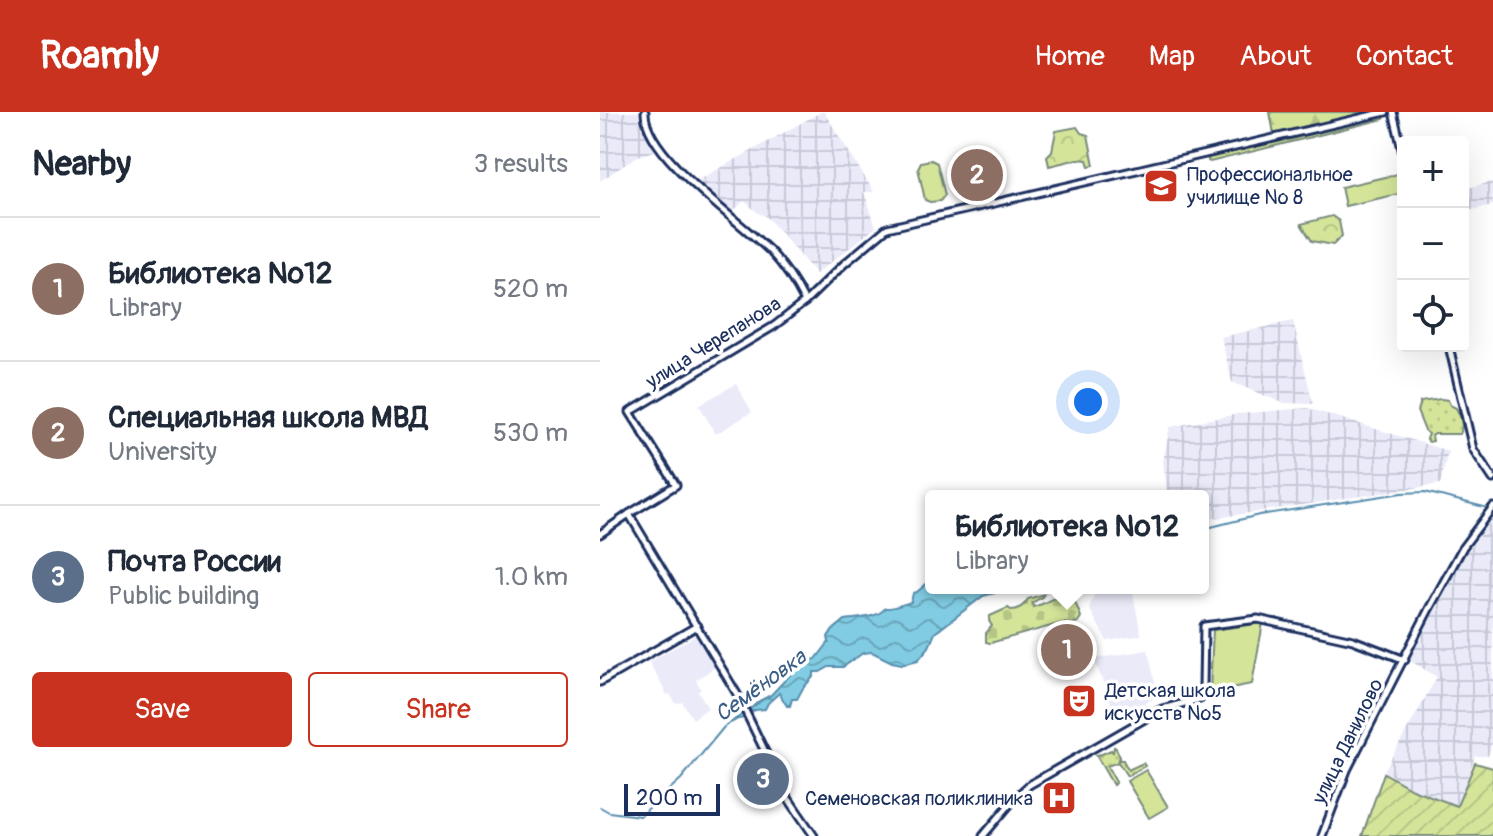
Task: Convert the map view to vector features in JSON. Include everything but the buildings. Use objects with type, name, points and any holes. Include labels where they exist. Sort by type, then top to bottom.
[{"type":"main road","points":[[645,112],[649,130],[670,159],[695,186],[772,254],[805,302]]},
{"type":"main road","name":"улица Черепанова","points":[[629,514],[676,485],[630,412],[774,326],[884,230],[894,225],[1386,112]]},
{"type":"main road","points":[[1393,112],[1399,136]]},
{"type":"main road","points":[[1450,352],[1473,449],[1493,479]]},
{"type":"main road","name":"улица Данилово","points":[[1322,836],[1347,770],[1456,559],[1491,509]]},
{"type":"main road","points":[[600,534],[629,514],[743,707],[786,795],[814,836]]},
{"type":"main road","points":[[983,836],[1029,785],[1162,709],[1200,699],[1204,626],[1258,619],[1353,640],[1405,660]]},
{"type":"main road","points":[[600,682],[697,626]]},
{"type":"shaded area","points":[[600,112],[638,112],[640,124],[655,151],[638,156],[600,181]]},
{"type":"shaded area","points":[[824,112],[874,192],[864,192],[876,227],[816,274],[766,216],[744,201],[732,212],[697,181]]},
{"type":"shaded area","points":[[1492,182],[1493,205],[1469,211],[1469,188]]},
{"type":"shaded area","points":[[1293,321],[1313,404],[1283,403],[1232,382],[1221,337]]},
{"type":"shaded area","points":[[736,384],[752,412],[716,434],[699,405]]},
{"type":"shaded area","points":[[1307,408],[1448,451],[1440,484],[1209,519],[1209,490],[1167,490],[1163,462],[1170,427],[1238,414]]},
{"type":"shaded area","points":[[1493,517],[1493,740],[1488,756],[1475,756],[1458,805],[1412,788],[1384,771],[1437,677],[1409,660],[1459,563]]},
{"type":"shaded area","points":[[1094,594],[1133,594],[1141,635],[1107,641],[1089,608]]},
{"type":"shaded area","points":[[698,634],[717,666],[696,680],[701,689],[698,691],[708,708],[693,719],[682,702],[676,704],[670,694],[667,695],[649,662]]},
{"type":"shaded area","points":[[1148,650],[1158,697],[1116,716],[1094,659]]},
{"type":"green space","points":[[1270,112],[1371,112],[1274,134]]},
{"type":"green space","points":[[1383,116],[1384,119],[1208,161],[1208,158]]},
{"type":"green space","points":[[1077,127],[1081,133],[1088,135],[1094,165],[1089,166],[1087,160],[1078,159],[1049,166],[1047,156],[1052,151],[1056,131]]},
{"type":"green space","points":[[931,160],[937,163],[945,195],[940,201],[930,202],[925,200],[918,168],[921,162]]},
{"type":"green space","points":[[1397,174],[1397,194],[1345,206],[1341,187]]},
{"type":"green space","points":[[1332,216],[1339,221],[1342,236],[1333,245],[1312,241],[1301,224]]},
{"type":"green space","points":[[1448,400],[1456,408],[1461,431],[1460,434],[1435,434],[1433,441],[1429,442],[1417,411],[1420,402]]},
{"type":"green space","points":[[1044,594],[1032,603],[1033,607],[1062,594],[1070,594],[1081,617],[1072,624],[1062,623],[986,642],[986,633],[992,626],[990,616],[1008,608],[1019,608],[1028,599]]},
{"type":"green space","points":[[1263,623],[1252,684],[1210,692],[1213,630]]},
{"type":"green space","points":[[1114,747],[1120,757],[1118,760],[1123,760],[1128,770],[1143,763],[1145,766],[1127,776],[1118,762],[1107,766],[1116,782],[1113,785],[1096,755],[1113,752]]},
{"type":"green space","points":[[1475,763],[1493,768],[1491,836],[1362,836],[1384,773],[1412,789],[1457,806]]},
{"type":"green space","points":[[1146,770],[1168,807],[1149,818],[1127,781]]},
{"type":"water","points":[[925,585],[925,594],[991,594],[983,596],[935,633],[918,660],[902,664],[872,652],[863,653],[843,667],[814,672],[797,699],[792,699],[790,706],[779,693],[765,709],[755,710],[745,715],[746,718],[731,723],[771,695],[800,664],[816,659],[829,642],[830,634],[845,620],[873,616],[885,608],[911,602],[913,593]]},
{"type":"waterway","name":"Семёновка","points":[[1209,528],[1259,515],[1402,493],[1425,492],[1488,508],[1493,512]]},
{"type":"waterway","name":"Семёновка","points":[[600,807],[609,812],[640,816],[681,779],[724,727],[733,721]]},
{"type":"place","name":"Специальная школа МВД","points":[[977,175]]},
{"type":"place","name":"Профессиональное училище № 8","points":[[1161,186]]},
{"type":"place","name":"Библиотека №12","points":[[1067,650]]},
{"type":"place","name":"Детская школа искусств №5","points":[[1079,701]]},
{"type":"place","name":"Почта России","points":[[763,779]]},
{"type":"place","name":"Семеновская поликлиника","points":[[1059,798]]}]
